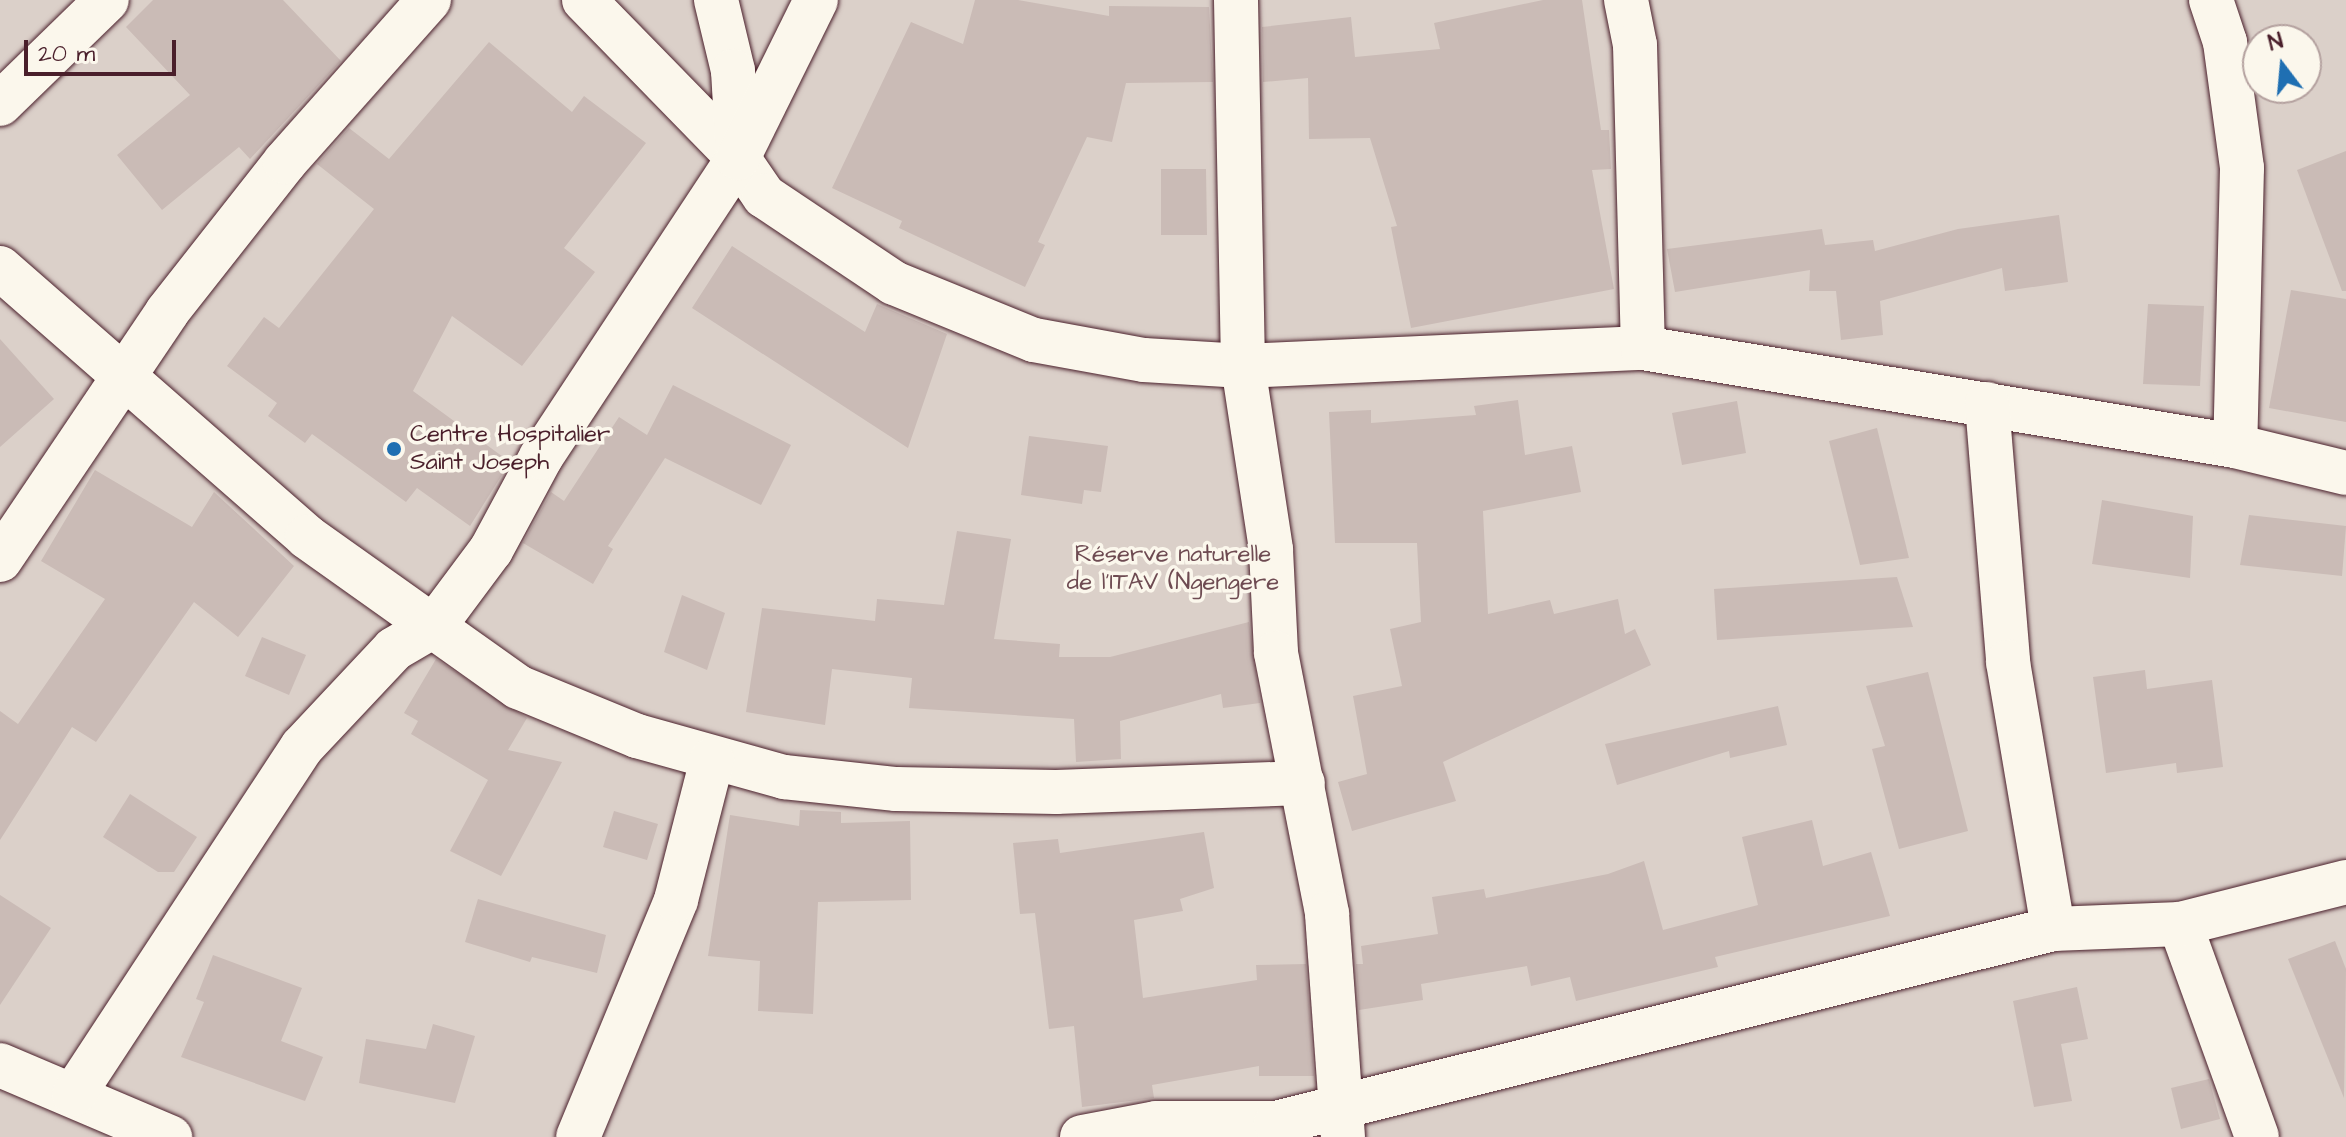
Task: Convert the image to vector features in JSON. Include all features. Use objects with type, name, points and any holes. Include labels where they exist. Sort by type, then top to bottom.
[{"type":"street","points":[[0,104],[107,0]]},
{"type":"street","points":[[0,560],[124,381],[167,312],[285,162],[429,0]]},
{"type":"street","points":[[584,0],[738,158],[764,196],[908,289],[1034,340],[1144,360],[1243,366],[1643,348],[2235,446],[2346,473]]},
{"type":"street","points":[[716,0],[733,71],[738,158]]},
{"type":"street","points":[[74,1094],[302,747],[394,649],[435,625],[491,550],[541,457],[738,158],[816,0]]},
{"type":"street","points":[[1236,0],[1243,366],[1271,550],[1276,653],[1327,914],[1342,1123]]},
{"type":"street","points":[[1626,0],[1635,45],[1643,348]]},
{"type":"street","points":[[2211,0],[2225,42],[2242,168],[2235,446]]},
{"type":"street","points":[[0,268],[124,381],[307,537],[435,625],[518,687],[712,760],[784,777],[896,789],[1056,792],[1303,783]]},
{"type":"street","points":[[1987,404],[2008,662],[2053,929]]},
{"type":"street","points":[[578,1137],[676,900],[712,760]]},
{"type":"street","points":[[1082,1137],[1156,1123],[1342,1123],[2053,929],[2180,924],[2346,882]]},
{"type":"street","points":[[2180,924],[2257,1137]]},
{"type":"street","points":[[0,1065],[170,1137]]},
{"type":"green space","name":"Réserve naturelle de l'ITAV (Ngengere","points":[[0,0],[2346,0],[2346,1137],[0,1137]]},
{"type":"building","points":[[153,0],[283,0],[341,61],[250,159],[239,147],[162,210],[117,155],[190,95],[126,27]]},
{"type":"building","points":[[975,0],[1018,0],[1109,16],[1109,6],[1209,7],[1213,82],[1126,83],[1112,142],[1087,137],[1038,242],[1045,245],[1025,287],[899,228],[902,221],[832,188],[911,22],[963,44]]},
{"type":"building","points":[[1543,0],[1582,0],[1601,130],[1609,130],[1611,169],[1592,170],[1614,289],[1411,328],[1391,227],[1397,226],[1370,138],[1309,139],[1308,78],[1263,82],[1262,27],[1351,17],[1355,57],[1440,49],[1434,23]]},
{"type":"building","points":[[489,42],[572,112],[584,96],[646,143],[564,248],[595,272],[522,366],[452,316],[413,391],[510,462],[470,526],[417,488],[406,502],[312,434],[305,443],[268,416],[277,403],[227,366],[264,317],[279,328],[374,209],[317,164],[349,128],[389,159]]},
{"type":"building","points":[[2346,151],[2346,291],[2342,291],[2297,170]]},
{"type":"building","points":[[1161,169],[1206,169],[1207,235],[1161,235]]},
{"type":"building","points":[[2059,215],[2068,282],[2005,291],[2002,268],[1880,301],[1883,335],[1841,340],[1836,291],[1809,291],[1810,270],[1675,292],[1667,249],[1822,229],[1825,245],[1873,240],[1875,251],[1958,229]]},
{"type":"building","points":[[732,246],[865,332],[877,304],[947,334],[908,448],[692,308]]},
{"type":"building","points":[[2291,290],[2346,299],[2346,422],[2269,408]]},
{"type":"building","points":[[2148,304],[2204,306],[2200,386],[2143,384]]},
{"type":"building","points":[[0,339],[54,399],[0,447]]},
{"type":"building","points":[[673,385],[791,445],[761,505],[665,458],[608,546],[613,549],[593,584],[523,543],[551,492],[564,501],[619,417],[647,435]]},
{"type":"building","points":[[1518,400],[1525,455],[1572,446],[1581,492],[1483,511],[1488,614],[1550,600],[1554,614],[1618,599],[1625,634],[1635,629],[1651,665],[1443,762],[1456,801],[1352,831],[1338,782],[1367,774],[1353,696],[1402,686],[1390,629],[1421,622],[1417,543],[1335,543],[1329,412],[1371,410],[1371,423],[1476,415],[1474,406]]},
{"type":"building","points":[[1737,401],[1746,453],[1682,465],[1672,413]]},
{"type":"building","points":[[1877,428],[1909,558],[1860,565],[1829,441]]},
{"type":"building","points":[[1029,436],[1108,446],[1101,492],[1084,490],[1082,504],[1021,495]]},
{"type":"building","points":[[95,470],[192,527],[214,492],[294,566],[238,637],[194,602],[96,742],[72,727],[0,840],[0,711],[18,724],[105,599],[41,561]]},
{"type":"building","points":[[2102,500],[2193,516],[2190,578],[2092,564]]},
{"type":"building","points":[[2249,515],[2346,526],[2342,576],[2240,565]]},
{"type":"building","points":[[957,531],[1011,539],[994,639],[1060,644],[1059,657],[1110,657],[1249,622],[1260,703],[1223,708],[1221,694],[1120,721],[1121,759],[1076,762],[1074,719],[909,708],[912,678],[832,669],[825,725],[746,712],[762,608],[875,621],[877,599],[944,605]]},
{"type":"building","points":[[1897,577],[1913,627],[1717,640],[1714,589]]},
{"type":"building","points":[[682,595],[725,613],[707,670],[664,652]]},
{"type":"building","points":[[262,637],[306,655],[289,695],[245,676]]},
{"type":"building","points":[[436,659],[527,718],[508,750],[562,762],[501,876],[450,851],[488,780],[411,734],[418,721],[404,713]]},
{"type":"building","points":[[2145,670],[2147,689],[2212,680],[2223,767],[2177,773],[2176,763],[2106,773],[2093,677]]},
{"type":"building","points":[[1928,672],[1968,831],[1899,849],[1872,749],[1885,746],[1866,686]]},
{"type":"building","points":[[1778,706],[1787,745],[1730,758],[1729,751],[1617,785],[1605,744]]},
{"type":"building","points":[[130,794],[197,837],[174,872],[158,872],[103,837]]},
{"type":"building","points":[[800,810],[841,812],[841,823],[910,821],[911,900],[818,902],[813,1014],[758,1011],[760,961],[708,956],[730,815],[799,826]]},
{"type":"building","points":[[614,811],[658,824],[647,860],[603,847]]},
{"type":"building","points":[[1812,820],[1823,866],[1871,852],[1890,916],[1715,957],[1718,967],[1576,1001],[1570,977],[1531,986],[1527,966],[1421,984],[1423,1000],[1359,1010],[1356,964],[1363,964],[1361,946],[1438,934],[1432,897],[1484,889],[1486,898],[1608,874],[1644,861],[1663,930],[1758,905],[1742,837]]},
{"type":"building","points":[[1204,832],[1214,888],[1180,899],[1183,911],[1134,920],[1143,998],[1257,980],[1256,965],[1306,964],[1314,1076],[1259,1076],[1259,1066],[1152,1085],[1154,1098],[1082,1107],[1074,1026],[1049,1029],[1035,913],[1020,914],[1013,843],[1058,839],[1060,853]]},
{"type":"building","points":[[0,895],[51,928],[0,1005]]},
{"type":"building","points":[[478,899],[606,935],[597,973],[532,957],[530,962],[465,942]]},
{"type":"building","points":[[2335,941],[2346,969],[2344,1098],[2288,959]]},
{"type":"building","points":[[213,955],[302,988],[281,1041],[323,1057],[305,1101],[181,1057],[204,1002],[196,999]]},
{"type":"building","points":[[2077,987],[2088,1039],[2061,1044],[2072,1101],[2034,1107],[2013,1001]]},
{"type":"building","points":[[433,1024],[475,1036],[455,1103],[359,1083],[366,1039],[426,1049]]},
{"type":"building","points":[[2209,1079],[2220,1119],[2181,1129],[2171,1088]]},
{"type":"place","name":"Centre Hospitalier Saint Joseph","points":[[394,449]]}]
